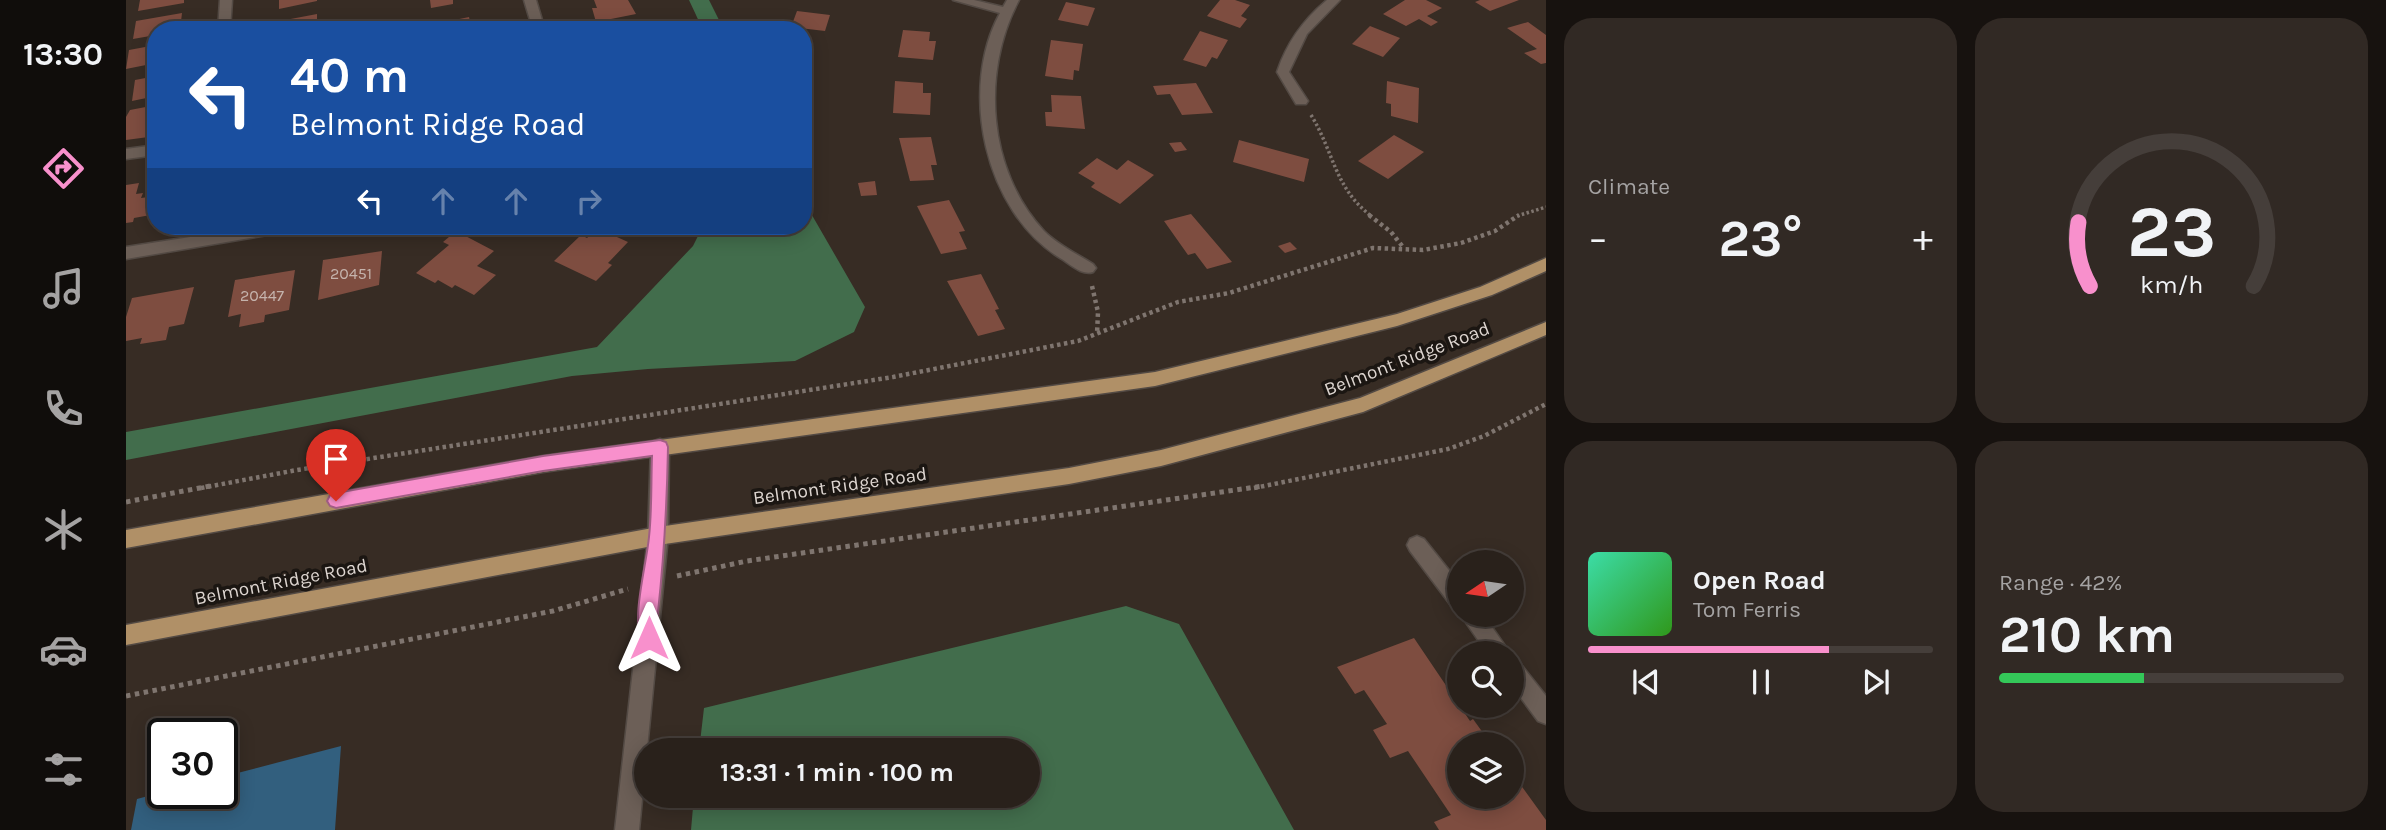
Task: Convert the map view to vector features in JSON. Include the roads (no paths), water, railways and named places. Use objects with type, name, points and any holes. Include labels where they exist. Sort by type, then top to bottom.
[{"type":"main road","name":"Belmont Ridge Road","points":[[126,539],[543,464],[1155,379],[1397,320],[1486,291],[1546,264]]},
{"type":"main road","name":"Belmont Ridge Road","points":[[126,635],[658,536],[1069,476],[1161,458],[1363,405],[1546,328]]},
{"type":"street","points":[[225,21],[226,0]]},
{"type":"street","points":[[530,0],[536,21]]},
{"type":"street","points":[[959,0],[1009,5],[991,50],[988,79],[989,117],[1002,176],[1016,206],[1040,236],[1088,268]]},
{"type":"street","points":[[1301,101],[1283,72],[1290,47],[1316,14],[1334,0]]},
{"type":"street","points":[[126,154],[147,151]]},
{"type":"street","points":[[126,253],[200,235]]},
{"type":"street","points":[[627,830],[649,638],[647,620],[651,582],[658,536],[660,447]]},
{"type":"street","points":[[1417,545],[1447,584]]},
{"type":"street","points":[[1480,627],[1491,641]]},
{"type":"street","points":[[1524,685],[1546,713]]},
{"type":"water","points":[[341,746],[335,830],[131,830],[137,799],[147,796],[147,809],[238,809],[238,773]]}]
